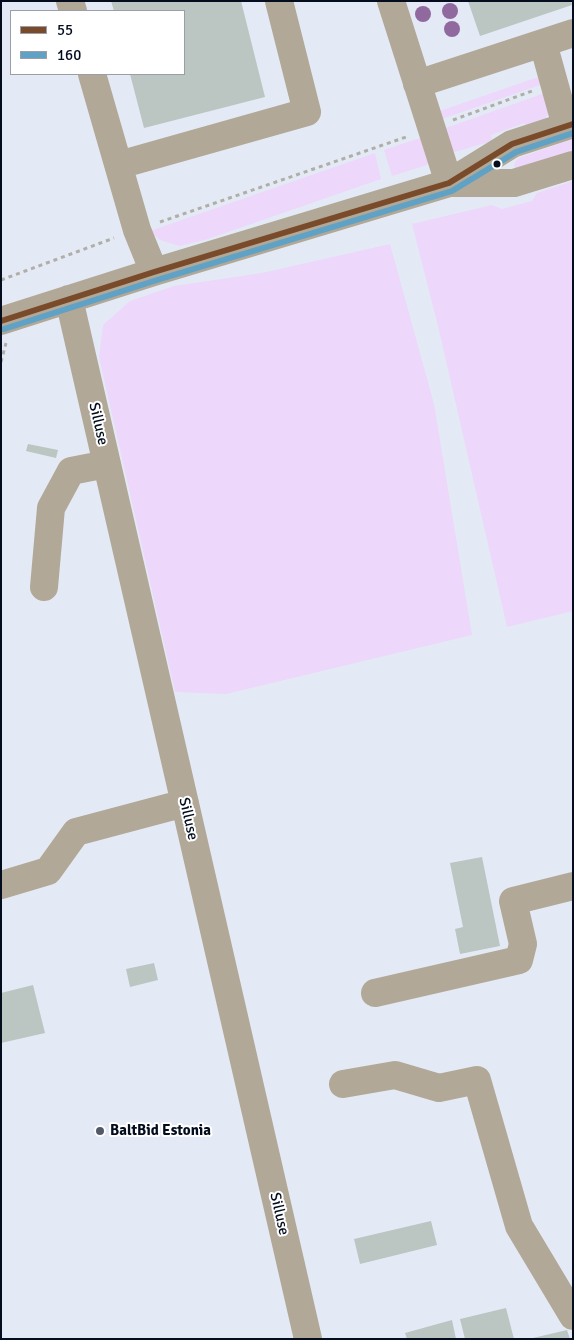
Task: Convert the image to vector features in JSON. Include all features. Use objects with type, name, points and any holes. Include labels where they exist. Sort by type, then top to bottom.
[{"type":"street","points":[[119,165],[307,112],[279,1]]},
{"type":"street","points":[[391,1],[448,183]]},
{"type":"street","points":[[417,84],[573,33]]},
{"type":"street","points":[[1,322],[154,272],[448,183],[512,144],[569,125],[554,83],[543,43]]},
{"type":"street","points":[[92,75],[137,230],[154,272]]},
{"type":"street","points":[[448,183],[514,183],[573,165]]},
{"type":"street","name":"Silluse","points":[[69,299],[308,1339]]},
{"type":"street","points":[[44,587],[51,508],[72,470],[107,464]]},
{"type":"street","points":[[1,885],[48,871],[76,832],[185,803]]},
{"type":"street","points":[[375,993],[519,960],[524,944],[513,901],[573,886]]},
{"type":"street","points":[[342,1084],[396,1075],[439,1088],[478,1080],[519,1226],[573,1316]]},
{"type":"path","points":[[1,280],[554,83]]},
{"type":"shaded area","points":[[541,76],[543,84],[442,119],[440,111]]},
{"type":"shaded area","points":[[545,93],[549,104],[548,114],[544,121],[527,128],[525,123],[491,135],[492,141],[455,152],[451,149],[440,130]]},
{"type":"shaded area","points":[[423,137],[430,158],[427,165],[392,176],[384,150]]},
{"type":"shaded area","points":[[573,139],[573,155],[517,170],[514,166],[519,158]]},
{"type":"shaded area","points":[[375,153],[381,179],[205,240],[179,246],[160,240],[150,231]]},
{"type":"shaded area","points":[[573,181],[573,611],[507,627],[438,326],[412,224],[492,205],[502,209],[532,201],[537,193]]},
{"type":"shaded area","points":[[390,244],[434,404],[472,635],[226,694],[175,692],[99,357],[103,325],[130,301],[174,286],[262,273]]},
{"type":"building","points":[[111,1],[241,1],[265,97],[144,128],[130,75],[185,75],[185,10],[114,10]]},
{"type":"building","points":[[468,1],[571,1],[572,5],[480,36]]},
{"type":"building","points":[[28,444],[58,450],[56,458],[26,451]]},
{"type":"building","points":[[482,857],[500,946],[460,954],[455,929],[463,927],[450,863]]},
{"type":"building","points":[[154,963],[158,980],[130,987],[126,969]]},
{"type":"building","points":[[33,985],[45,1033],[1,1043],[1,993]]},
{"type":"building","points":[[431,1221],[437,1245],[360,1264],[354,1239]]},
{"type":"building","points":[[506,1308],[514,1339],[465,1339],[460,1319]]},
{"type":"building","points":[[452,1320],[456,1339],[407,1339],[405,1333]]},
{"type":"building","points":[[567,1330],[570,1339],[533,1339],[533,1338]]},
{"type":"transit line","name":"55","points":[[1,321],[154,272],[449,183],[512,144],[573,124]]},
{"type":"transit line","name":"160","points":[[4,329],[157,280],[452,191],[516,152],[573,133]]},
{"type":"place","name":"BaltBid Estonia","points":[[100,1131]]}]
